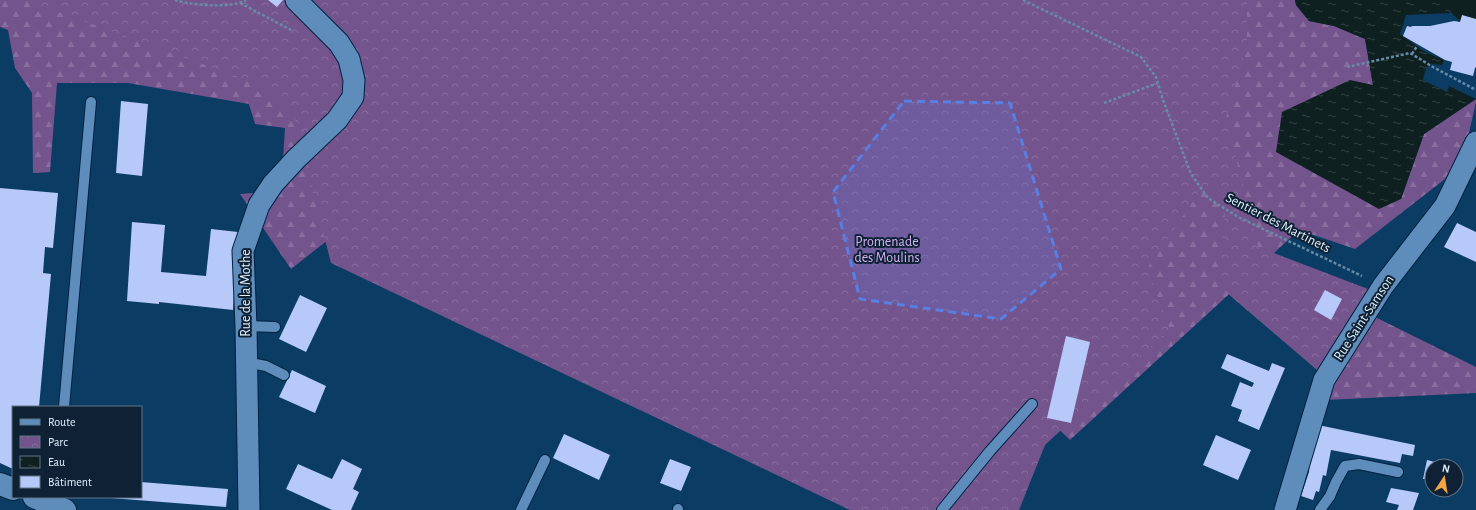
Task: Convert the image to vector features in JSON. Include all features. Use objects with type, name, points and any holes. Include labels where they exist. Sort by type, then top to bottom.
[{"type":"street","name":"Rue de la Mothe","points":[[247,507],[244,251],[259,205],[273,184],[291,164],[337,120],[353,97],[354,80],[349,59],[339,43],[296,0]]},
{"type":"street","name":"Rue Saint-Samson","points":[[1285,510],[1324,380],[1383,286],[1445,206],[1476,142]]},
{"type":"lane","points":[[64,406],[91,102]]},
{"type":"lane","points":[[246,326],[275,327]]},
{"type":"lane","points":[[246,362],[266,366],[284,375]]},
{"type":"lane","points":[[942,510],[990,451],[1032,404]]},
{"type":"lane","points":[[521,510],[545,460]]},
{"type":"lane","points":[[1320,510],[1330,496],[1345,466],[1359,464],[1398,472]]},
{"type":"path","points":[[175,0],[184,3],[213,5],[240,3],[246,0]]},
{"type":"path","name":"Sentier des Martinets","points":[[1023,0],[1141,57],[1156,77],[1190,174],[1208,198],[1238,217],[1383,286]]},
{"type":"path","points":[[240,3],[293,31]]},
{"type":"path","points":[[1412,54],[1417,46]]},
{"type":"path","points":[[1347,67],[1410,53],[1476,90]]},
{"type":"path","points":[[1104,103],[1158,83]]},
{"type":"highlighted area","points":[[904,101],[1010,103],[1061,269],[1001,319],[860,299],[833,192]]},
{"type":"green space","name":"Promenade des Moulins","points":[[0,0],[1295,0],[1296,5],[1309,21],[1334,26],[1365,39],[1373,85],[1401,199],[1424,134],[1476,99],[1476,102],[1466,146],[1445,179],[1355,249],[1299,230],[1070,440],[1047,418],[380,199],[291,269],[240,194],[281,191],[285,128],[255,124],[249,104],[128,83],[57,83],[50,172],[33,173],[32,93],[15,68],[8,30],[0,27]]},
{"type":"green space","name":"Promenade des Moulins","points":[[25,0],[1247,0],[1247,43],[1226,118],[1258,247],[1368,289],[1317,370],[1220,287],[1226,198],[1205,184],[1147,269],[1170,329],[1045,445],[1019,510],[850,510],[331,263],[294,118],[266,87]]},
{"type":"green space","points":[[1373,316],[1476,367],[1476,393],[1325,400],[1334,375]]},
{"type":"water","points":[[1295,0],[1453,0],[1452,13],[1406,15],[1400,34],[1425,52],[1444,60],[1442,65],[1432,64],[1426,68],[1423,80],[1447,92],[1449,86],[1476,99],[1424,134],[1401,199],[1379,209],[1276,152],[1282,112],[1350,80],[1373,85],[1365,39],[1334,26],[1309,21],[1296,5]]},
{"type":"building","points":[[268,0],[283,0],[277,7]]},
{"type":"building","points":[[1462,15],[1476,19],[1476,67],[1473,76],[1450,70],[1452,62],[1445,60],[1403,36],[1407,26],[1430,26],[1454,21],[1460,22]]},
{"type":"building","points":[[121,101],[148,104],[142,176],[116,173]]},
{"type":"building","points":[[0,188],[58,193],[53,248],[45,247],[43,273],[51,274],[39,406],[12,406],[12,469],[0,463]]},
{"type":"building","points":[[132,222],[165,225],[161,272],[206,276],[211,229],[238,232],[233,310],[159,302],[159,304],[127,301]]},
{"type":"building","points":[[1457,223],[1476,232],[1476,262],[1444,247]]},
{"type":"building","points":[[1325,290],[1342,299],[1331,320],[1314,310]]},
{"type":"building","points":[[300,295],[327,308],[306,352],[279,339]]},
{"type":"building","points":[[1066,336],[1090,342],[1071,423],[1047,418]]},
{"type":"building","points":[[1227,354],[1269,371],[1272,363],[1285,368],[1259,430],[1238,421],[1242,410],[1231,406],[1240,382],[1252,387],[1254,383],[1221,368]]},
{"type":"building","points":[[292,370],[326,386],[315,413],[279,397]]},
{"type":"building","points":[[1318,425],[1415,445],[1413,456],[1402,454],[1400,463],[1331,450],[1326,476],[1323,475],[1319,492],[1316,491],[1313,500],[1301,496],[1309,472],[1310,459]]},
{"type":"building","points":[[564,434],[610,455],[599,480],[553,458]]},
{"type":"building","points":[[1216,435],[1251,450],[1238,480],[1203,465]]},
{"type":"building","points":[[342,459],[362,469],[353,489],[359,492],[351,510],[332,510],[286,489],[298,464],[332,479]]},
{"type":"building","points":[[670,459],[691,467],[681,491],[660,483]]},
{"type":"building","points":[[142,482],[228,489],[226,507],[111,498],[142,498]]},
{"type":"building","points":[[1391,488],[1419,493],[1413,510],[1397,510],[1399,505],[1386,502]]},
{"type":"waterway","points":[[1469,0],[1476,7]]}]
